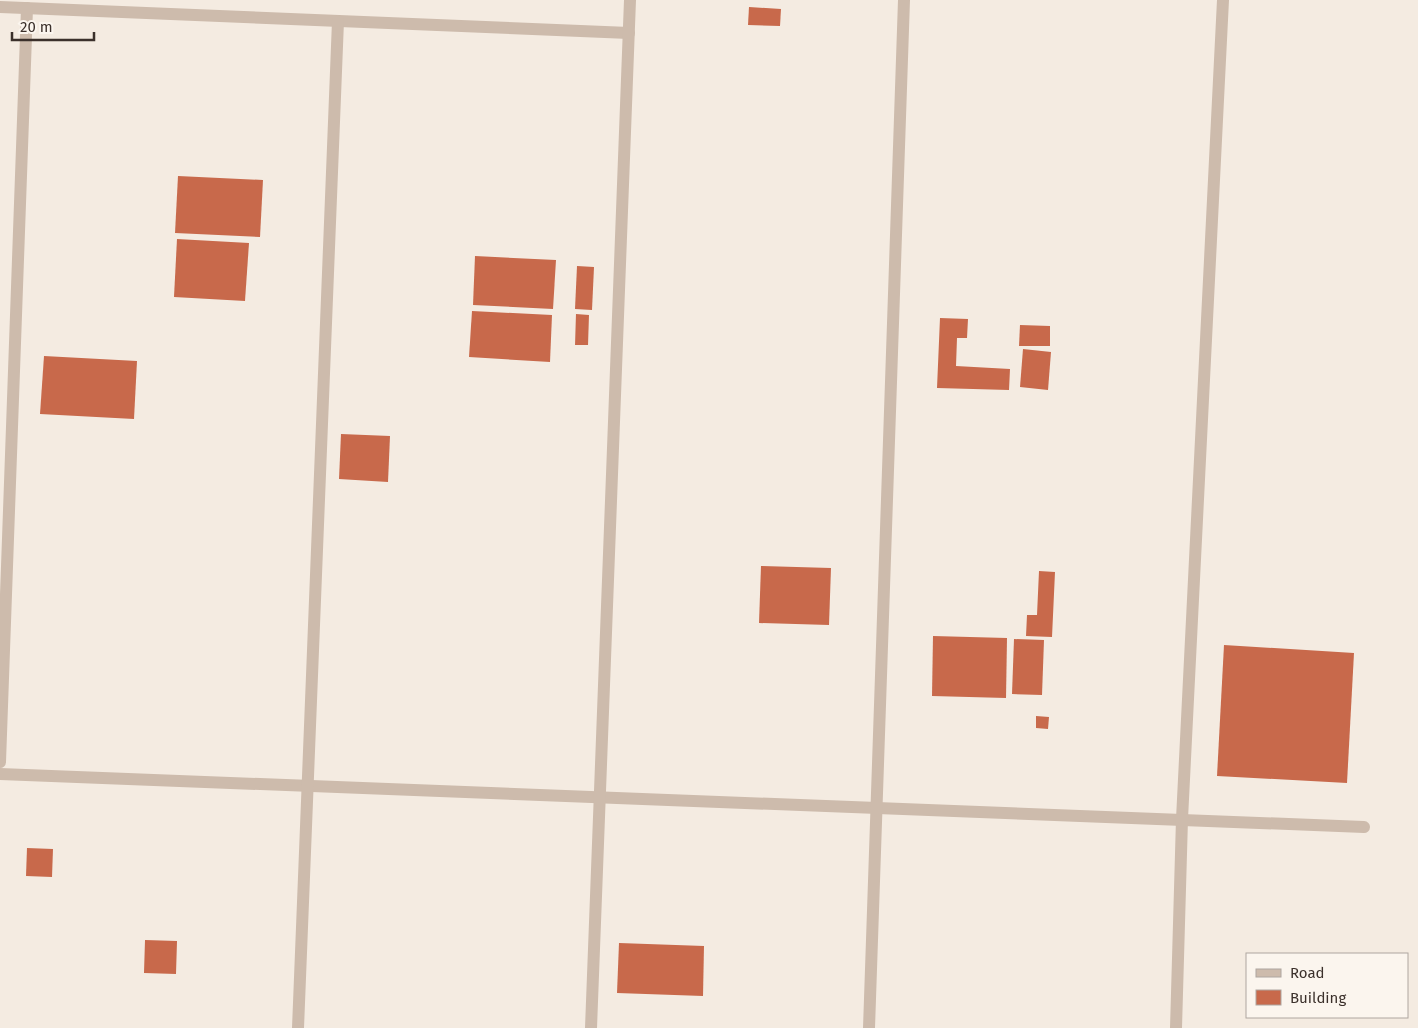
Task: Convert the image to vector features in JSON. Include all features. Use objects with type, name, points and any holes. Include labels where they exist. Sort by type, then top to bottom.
[{"type":"street","points":[[591,1028],[630,0]]},
{"type":"street","points":[[870,1028],[875,808],[904,0]]},
{"type":"street","points":[[1176,1028],[1182,819],[1223,0]]},
{"type":"street","points":[[0,7],[629,33]]},
{"type":"street","points":[[0,762],[27,8]]},
{"type":"street","points":[[298,1028],[338,21]]},
{"type":"street","points":[[0,774],[1364,827]]},
{"type":"building","points":[[749,7],[781,9],[780,26],[748,25]]},
{"type":"building","points":[[178,176],[263,180],[260,237],[175,233]]},
{"type":"building","points":[[177,239],[249,243],[245,301],[174,297]]},
{"type":"building","points":[[475,256],[556,260],[553,309],[473,305]]},
{"type":"building","points":[[577,266],[594,267],[592,310],[575,309]]},
{"type":"building","points":[[472,311],[552,315],[550,362],[469,357]]},
{"type":"building","points":[[576,314],[589,315],[588,345],[575,345]]},
{"type":"building","points":[[940,318],[968,319],[967,338],[957,338],[956,366],[1010,369],[1009,390],[937,388]]},
{"type":"building","points":[[1020,325],[1050,326],[1050,346],[1019,346]]},
{"type":"building","points":[[1023,349],[1051,352],[1048,390],[1020,387]]},
{"type":"building","points":[[44,356],[137,361],[134,419],[40,414]]},
{"type":"building","points":[[341,434],[390,436],[388,482],[339,479]]},
{"type":"building","points":[[761,566],[831,568],[829,625],[759,623]]},
{"type":"building","points":[[1039,571],[1055,572],[1052,637],[1026,636],[1027,615],[1037,615]]},
{"type":"building","points":[[933,636],[1007,638],[1006,698],[932,696]]},
{"type":"building","points":[[1014,639],[1044,640],[1042,695],[1012,694]]},
{"type":"building","points":[[1224,645],[1354,653],[1347,783],[1217,776]]},
{"type":"building","points":[[1036,716],[1049,717],[1048,729],[1036,728]]},
{"type":"building","points":[[27,848],[53,849],[52,877],[26,876]]},
{"type":"building","points":[[145,940],[177,941],[176,974],[144,973]]},
{"type":"building","points":[[619,943],[704,946],[703,996],[617,993]]}]
